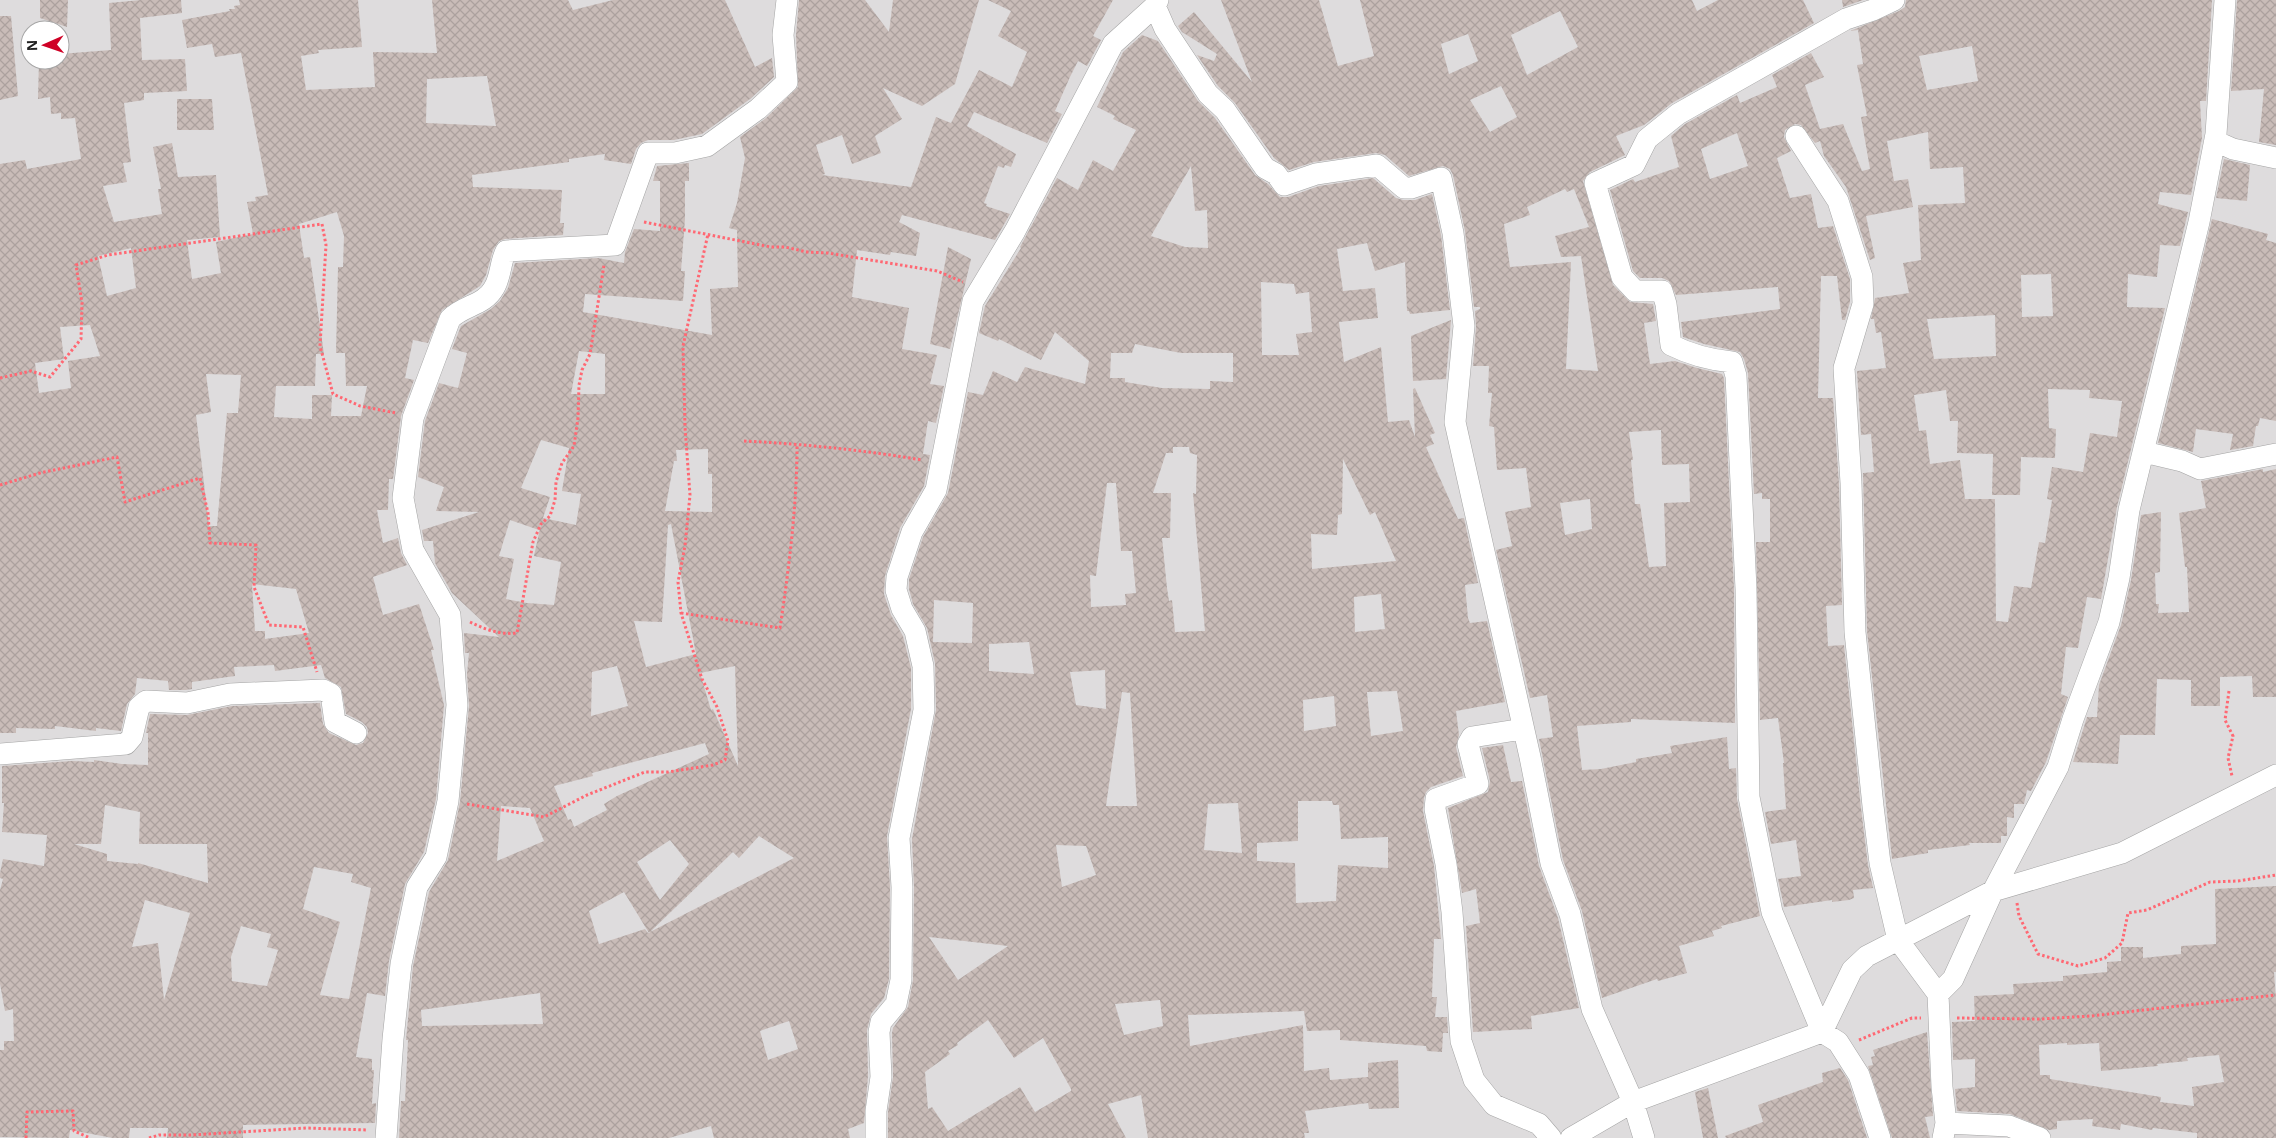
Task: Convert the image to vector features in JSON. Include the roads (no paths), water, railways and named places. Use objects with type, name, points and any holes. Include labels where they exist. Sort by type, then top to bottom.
[{"type":"street","points":[[386,1134],[393,1039],[402,964],[417,887],[436,857],[448,801],[457,705],[450,615],[412,550],[403,498],[413,418],[450,319],[454,315],[482,302],[494,288],[506,251],[615,245],[648,153],[675,153],[707,146],[758,109],[787,82],[783,35],[787,0]]},
{"type":"street","points":[[1880,1138],[1859,1075],[1838,1042],[1822,1032],[1772,912],[1749,797],[1746,589],[1736,376],[1732,362],[1714,361],[1685,352],[1671,345],[1666,319],[1666,304],[1662,292],[1635,291],[1622,277],[1594,184],[1634,165],[1647,139],[1678,114],[1846,18],[1873,10],[1894,0]]},
{"type":"street","points":[[1938,994],[1953,979],[2003,888],[2058,767],[2073,719],[2109,622],[2119,578],[2129,510],[2199,222],[2215,141],[2225,0]]},
{"type":"street","points":[[876,1138],[876,1111],[881,1077],[879,1032],[881,1022],[896,1004],[901,980],[902,887],[899,838],[924,710],[923,666],[915,631],[902,608],[896,590],[897,577],[912,532],[936,490],[973,301],[1015,231],[1113,44],[1157,3],[1165,29],[1208,94],[1225,110],[1265,168],[1276,174],[1284,185],[1316,174],[1377,165],[1404,188],[1411,188],[1440,178],[1453,233],[1464,326],[1455,422],[1551,863],[1570,914],[1592,1009],[1632,1102],[1644,1138]]},
{"type":"street","points":[[1796,136],[1838,201],[1864,289],[1863,304],[1844,368],[1851,483],[1855,632],[1880,863],[1898,940],[1938,994],[1944,1130],[2009,1126],[2040,1138]]},
{"type":"street","points":[[2215,141],[2233,149],[2276,158]]},
{"type":"street","points":[[2144,452],[2182,461],[2200,469],[2276,454]]},
{"type":"street","points":[[0,754],[126,744],[132,737],[139,707],[146,702],[187,704],[230,694],[323,690],[331,694],[335,722],[356,733]]},
{"type":"street","points":[[1523,729],[1472,737],[1468,744],[1478,784],[1436,799],[1435,808],[1446,864],[1452,912],[1461,1041],[1474,1080],[1494,1105],[1539,1124],[1551,1138]]},
{"type":"street","points":[[1571,1138],[1632,1102],[1822,1032],[1852,970],[1867,956],[1898,940],[2003,888],[2122,853],[2276,775]]}]
